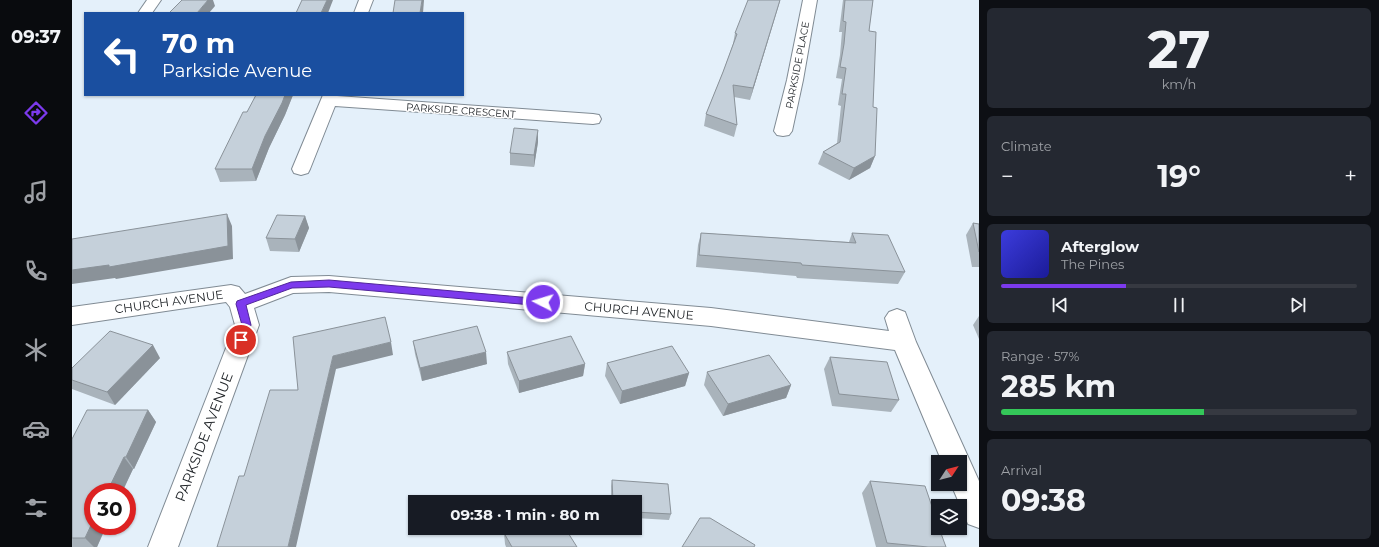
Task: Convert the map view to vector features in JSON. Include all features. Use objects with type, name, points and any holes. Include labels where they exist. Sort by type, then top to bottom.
[{"type":"street","points":[[146,12],[154,0]]},
{"type":"street","points":[[361,12],[366,0]]},
{"type":"street","name":"PARKSIDE PLACE","points":[[783,131],[795,80],[810,0]]},
{"type":"street","name":"PARKSIDE CRESCENT","points":[[301,169],[330,98],[593,119]]},
{"type":"street","name":"CHURCH AVENUE","points":[[72,316],[231,293],[241,304],[291,285],[329,284],[711,317],[900,330],[953,455]]},
{"type":"street","name":"PARKSIDE AVENUE","points":[[163,547],[247,325],[241,304]]},
{"type":"street","points":[[967,487],[979,514]]},
{"type":"building","points":[[182,0],[208,0],[198,12],[170,12]]},
{"type":"building","points":[[302,0],[327,0],[321,12],[296,12]]},
{"type":"building","points":[[395,0],[422,0],[420,12],[393,12]]},
{"type":"building","points":[[748,0],[780,0],[753,88],[733,85],[737,125],[706,114],[737,34],[735,33]]},
{"type":"building","points":[[845,0],[873,0],[869,31],[876,32],[873,107],[877,108],[875,156],[854,168],[823,152],[840,142],[846,94],[842,94],[846,68],[840,67],[846,22],[843,21]]},
{"type":"building","points":[[255,96],[285,96],[265,136],[252,169],[215,169],[243,112],[247,112]]},
{"type":"building","points":[[514,128],[538,130],[534,155],[510,153]]},
{"type":"building","points":[[227,214],[228,246],[109,267],[109,265],[72,270],[72,239]]},
{"type":"building","points":[[277,215],[305,216],[295,239],[266,238]]},
{"type":"building","points":[[973,223],[979,224],[979,252]]},
{"type":"building","points":[[701,233],[856,243],[852,233],[888,235],[905,272],[802,265],[801,263],[699,255]]},
{"type":"building","points":[[385,317],[391,342],[333,356],[288,547],[217,547],[239,476],[244,476],[270,390],[298,390],[293,337]]},
{"type":"building","points":[[477,326],[486,352],[420,368],[413,341]]},
{"type":"building","points":[[110,331],[153,345],[107,392],[72,380],[72,368]]},
{"type":"building","points":[[571,336],[585,364],[519,381],[507,352]]},
{"type":"building","points":[[672,346],[689,373],[622,391],[607,363]]},
{"type":"building","points":[[769,355],[791,385],[728,404],[707,372]]},
{"type":"building","points":[[830,357],[887,362],[899,400],[839,394]]},
{"type":"building","points":[[87,410],[148,410],[126,457],[124,457],[111,483],[84,483],[84,535],[86,535],[85,538],[72,538],[72,439]]},
{"type":"building","points":[[612,480],[668,484],[671,514],[642,512],[642,495],[613,495]]},
{"type":"building","points":[[870,481],[925,486],[931,504],[931,535],[942,535],[946,547],[928,547],[887,543]]},
{"type":"building","points":[[700,518],[710,518],[755,545],[754,547],[682,547]]},
{"type":"building","points":[[505,535],[569,535],[577,547],[512,547]]},
{"type":"route","points":[[241,340],[247,325],[241,304],[291,285],[329,284],[543,302]]}]
